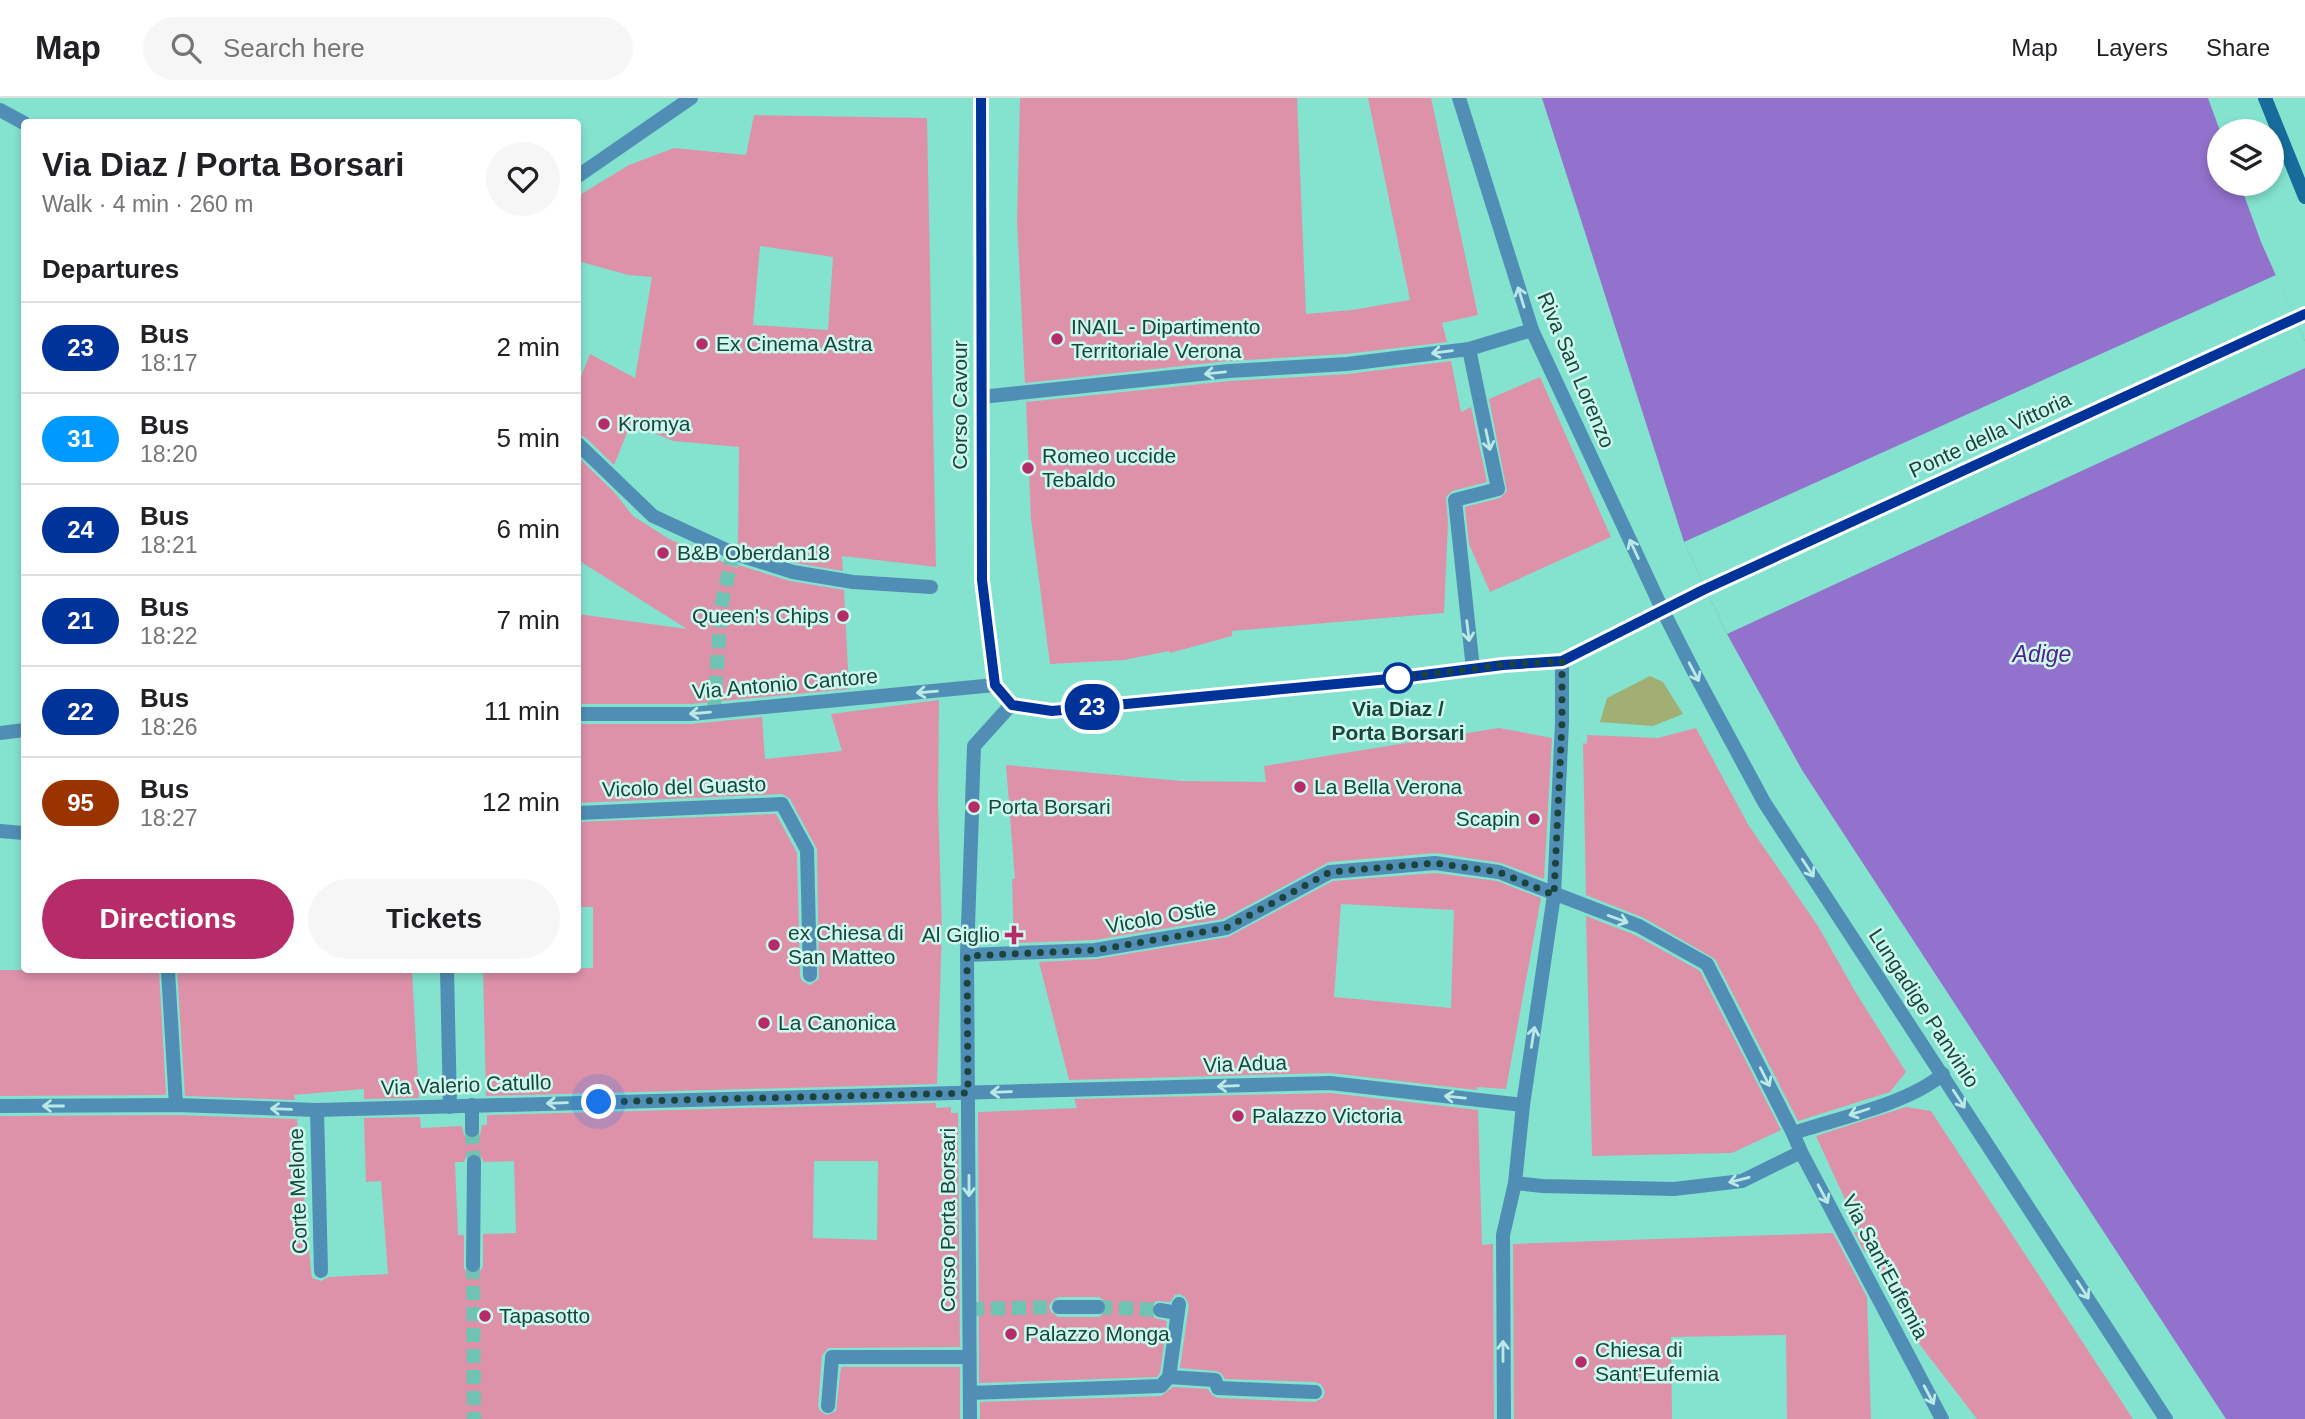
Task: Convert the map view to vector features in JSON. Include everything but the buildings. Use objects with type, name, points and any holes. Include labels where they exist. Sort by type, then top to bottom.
[{"type":"street","points":[[581,174],[691,98]]},
{"type":"street","name":"Corso Cavour","points":[[981,98],[982,580],[995,685]]},
{"type":"street","name":"Riva San Lorenzo","points":[[1459,98],[1532,330],[1662,611]]},
{"type":"street","points":[[2265,98],[2304,191]]},
{"type":"street","points":[[0,110],[21,121]]},
{"type":"street","name":"Ponte della Vittoria","points":[[1562,661],[1703,590],[2300,316]]},
{"type":"street","points":[[981,397],[1228,371],[1347,364],[1469,349],[1532,330]]},
{"type":"street","points":[[1469,349],[1499,489],[1455,500],[1473,669]]},
{"type":"street","points":[[581,447],[653,516],[733,553],[793,572],[853,582],[931,587]]},
{"type":"street","name":"Lungadige Panvinio","points":[[1662,611],[1764,802],[2166,1419]]},
{"type":"street","points":[[995,685],[1012,705],[1052,711],[1562,661],[1562,723],[1554,895],[1523,1105],[1515,1183],[1503,1234],[1504,1419]]},
{"type":"street","name":"Via Antonio Cantore","points":[[581,714],[691,714],[995,685]]},
{"type":"street","name":"Corso Porta Borsari","points":[[970,1419],[967,956],[974,746],[1012,705]]},
{"type":"street","points":[[0,733],[21,730]]},
{"type":"street","name":"Vicolo del Guasto","points":[[581,813],[782,804],[807,850],[810,975]]},
{"type":"street","points":[[0,831],[21,833]]},
{"type":"street","name":"Vicolo Ostie","points":[[967,956],[1096,950],[1226,928],[1330,872],[1435,863],[1499,872],[1639,926],[1707,964],[1793,1133]]},
{"type":"street","points":[[168,973],[176,1105]]},
{"type":"street","points":[[447,973],[450,1107]]},
{"type":"street","points":[[1793,1133],[1889,1102],[1929,1086],[1943,1074]]},
{"type":"street","name":"Via Adua","points":[[968,1093],[1331,1083],[1523,1105]]},
{"type":"street","name":"Via Valerio Catullo","points":[[0,1106],[176,1105],[317,1110],[968,1093]]},
{"type":"street","points":[[472,1105],[472,1130]]},
{"type":"street","name":"Corte Melone","points":[[317,1110],[321,1270]]},
{"type":"street","name":"Via Sant'Eufemia","points":[[1793,1133],[1942,1419]]},
{"type":"street","points":[[1515,1183],[1674,1189],[1742,1181],[1801,1152]]},
{"type":"street","points":[[473,1265],[474,1162]]},
{"type":"street","points":[[1059,1307],[1098,1307]]},
{"type":"street","points":[[970,1393],[1161,1386],[1169,1377],[1178,1309],[1160,1310]]},
{"type":"street","points":[[828,1406],[832,1357],[970,1357]]},
{"type":"street","points":[[1169,1377],[1215,1380],[1218,1388],[1315,1392]]},
{"type":"green space","points":[[1650,676],[1663,682],[1683,714],[1653,726],[1600,722],[1607,698]]},
{"type":"water","name":"Adige","points":[[1542,98],[2208,98],[2216,119],[2207,119],[2207,196],[2244,196],[2261,242],[2305,341],[2305,1419],[2226,1419],[1802,770],[1727,634],[1684,542]]},
{"type":"pier","points":[[2276,275],[2305,341],[2305,368],[1727,634],[1684,542]]},
{"type":"tunnel","points":[[714,711],[721,607],[733,553]]},
{"type":"tunnel","points":[[472,1130],[474,1162]]},
{"type":"tunnel","points":[[473,1265],[474,1419]]},
{"type":"tunnel","points":[[970,1309],[1059,1307]]},
{"type":"tunnel","points":[[1098,1307],[1160,1310]]},
{"type":"bus line","name":"23","points":[[981,98],[982,580],[995,685],[1012,705],[1052,711],[1562,661],[1703,590],[2305,314]]},
{"type":"place","name":"INAIL - Dipartimento Territoriale Verona","points":[[1057,339]]},
{"type":"place","name":"Ex Cinema Astra","points":[[702,344]]},
{"type":"place","name":"Kromya","points":[[604,424]]},
{"type":"place","name":"Romeo uccide Tebaldo","points":[[1028,468]]},
{"type":"place","name":"B&B Oberdan18","points":[[663,553]]},
{"type":"place","name":"Queen's Chips","points":[[843,616]]},
{"type":"place","name":"Via Diaz / Porta Borsari","points":[[1398,678]]},
{"type":"place","name":"La Bella Verona","points":[[1300,787]]},
{"type":"place","name":"Porta Borsari","points":[[974,807]]},
{"type":"place","name":"Scapin","points":[[1534,819]]},
{"type":"place","name":"Al Giglio","points":[[1014,935]]},
{"type":"place","name":"ex Chiesa di San Matteo","points":[[774,945]]},
{"type":"place","name":"La Canonica","points":[[764,1023]]},
{"type":"place","name":"Palazzo Victoria","points":[[1238,1116]]},
{"type":"place","name":"Tapasotto","points":[[485,1316]]},
{"type":"place","name":"Palazzo Monga","points":[[1011,1334]]},
{"type":"place","name":"Chiesa di Sant'Eufemia","points":[[1581,1362]]},
{"type":"route","points":[[599,1102],[968,1093],[967,956],[1096,950],[1226,928],[1330,872],[1435,863],[1499,872],[1554,895],[1562,723],[1562,661],[1503,665],[1398,678]]}]
